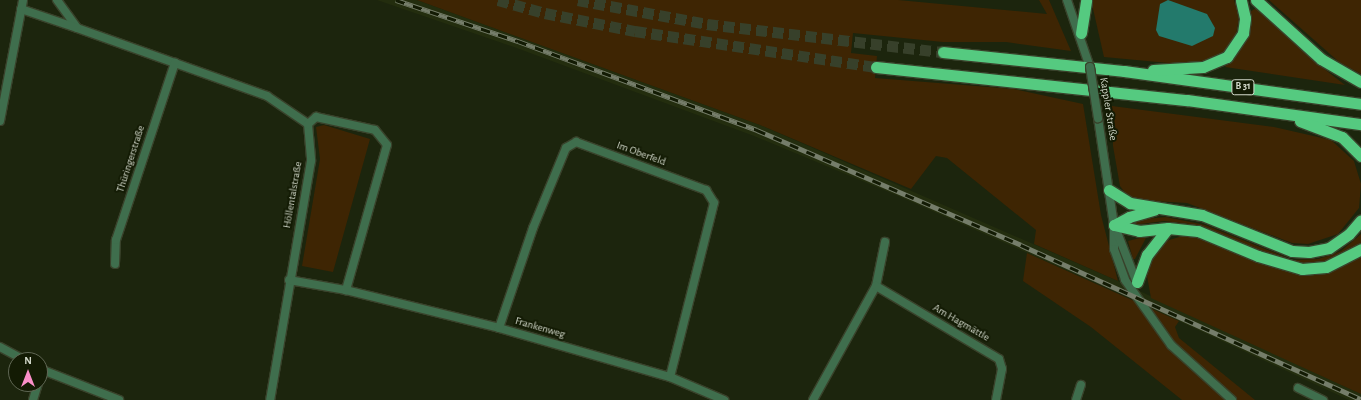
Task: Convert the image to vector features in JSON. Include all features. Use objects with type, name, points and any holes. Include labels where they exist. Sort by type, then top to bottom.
[{"type":"highway","points":[[1081,33],[1086,0]]},
{"type":"highway","name":"B 31","points":[[1124,71],[1203,67],[1220,62],[1233,52],[1243,33],[1244,18],[1241,0]]},
{"type":"highway","points":[[1256,0],[1321,59],[1361,82]]},
{"type":"highway","name":"B 31","points":[[943,52],[1124,71],[1361,104]]},
{"type":"highway","name":"B 31","points":[[876,67],[1269,111],[1361,124]]},
{"type":"highway","points":[[1269,111],[1326,129],[1342,137],[1361,156]]},
{"type":"highway","points":[[1109,190],[1130,203],[1160,209],[1195,213],[1280,247],[1309,252],[1329,248],[1339,242],[1361,220]]},
{"type":"highway","points":[[1114,225],[1129,216],[1160,209]]},
{"type":"highway","points":[[1114,225],[1139,231],[1168,228],[1198,231],[1272,261],[1302,269],[1326,267],[1361,249]]},
{"type":"highway","points":[[1137,282],[1147,255],[1168,228]]},
{"type":"street","points":[[0,120],[23,0]]},
{"type":"street","points":[[57,0],[77,28]]},
{"type":"street","name":"Kappler Straße","points":[[1067,0],[1081,33],[1098,118],[1114,225],[1114,249],[1125,280],[1171,345],[1232,400]]},
{"type":"street","points":[[21,10],[77,28],[267,96],[308,124],[316,117],[374,130],[386,145],[346,290]]},
{"type":"street","name":"Thüringerstraße","points":[[115,264],[116,240],[174,63]]},
{"type":"street","name":"Höllentalstraße","points":[[270,400],[288,280],[311,161],[308,124]]},
{"type":"street","name":"Im Oberfeld","points":[[499,328],[533,228],[566,148],[576,142],[706,190],[714,203],[670,377]]},
{"type":"street","name":"Kappler Straße","points":[[1114,225],[1137,282],[1136,296]]},
{"type":"street","points":[[813,400],[876,286],[884,242]]},
{"type":"street","name":"Frankenweg","points":[[288,280],[346,290],[499,328],[670,377],[724,400]]},
{"type":"street","name":"Am Hagmättle","points":[[876,286],[999,360],[1002,369],[996,400]]},
{"type":"street","points":[[0,347],[9,352]]},
{"type":"street","points":[[48,374],[119,400]]},
{"type":"street","points":[[1076,400],[1081,385]]},
{"type":"street","points":[[1298,388],[1323,400]]},
{"type":"shaded area","points":[[377,0],[417,0],[760,125],[1118,281],[1361,394],[1361,400],[1349,400],[1125,296],[896,195],[754,136],[514,47]]},
{"type":"shaded area","points":[[417,0],[898,0],[1047,14],[1039,0],[1049,0],[1071,51],[1006,42],[943,42],[853,33],[851,53],[877,56],[875,78],[1014,89],[1083,104],[1101,215],[1118,281],[1034,244],[1036,230],[947,158],[936,156],[911,189],[760,125]]},
{"type":"shaded area","points":[[1091,0],[1234,0],[1239,17],[1236,35],[1228,49],[1216,58],[1190,65],[1104,57]]},
{"type":"shaded area","points":[[1269,0],[1361,0],[1361,74],[1339,62]]},
{"type":"shaded area","points":[[1256,8],[1314,61],[1345,85],[1225,67],[1246,41],[1250,12]]},
{"type":"shaded area","points":[[1112,106],[1274,127],[1331,140],[1354,161],[1361,184],[1359,208],[1338,234],[1308,244],[1292,243],[1187,203],[1136,200],[1126,194],[1120,186],[1113,146]]},
{"type":"shaded area","points":[[324,125],[370,139],[333,272],[302,266],[320,159],[316,127]]},
{"type":"shaded area","points":[[1166,217],[1205,225],[1293,260],[1318,259],[1331,255],[1341,251],[1361,234],[1361,243],[1337,258],[1306,265],[1259,252],[1190,224],[1164,221],[1133,225],[1133,220]]},
{"type":"shaded area","points":[[1189,234],[1266,265],[1305,274],[1334,270],[1361,255],[1361,394],[1151,298],[1147,276],[1151,258],[1166,241]]},
{"type":"shaded area","points":[[1147,236],[1135,259],[1133,259],[1128,241]]},
{"type":"shaded area","points":[[1027,253],[1179,321],[1175,327],[1179,338],[1255,400],[1182,400],[1091,327],[1023,281]]},
{"type":"water","points":[[1168,0],[1207,14],[1215,28],[1213,36],[1192,46],[1159,36],[1156,30],[1160,4]]},
{"type":"tunnel","points":[[498,0],[545,13],[635,31],[876,67]]},
{"type":"tunnel","points":[[578,0],[707,24],[943,52]]},
{"type":"railway","points":[[396,0],[518,41],[757,130],[1021,245],[1361,399]]}]
